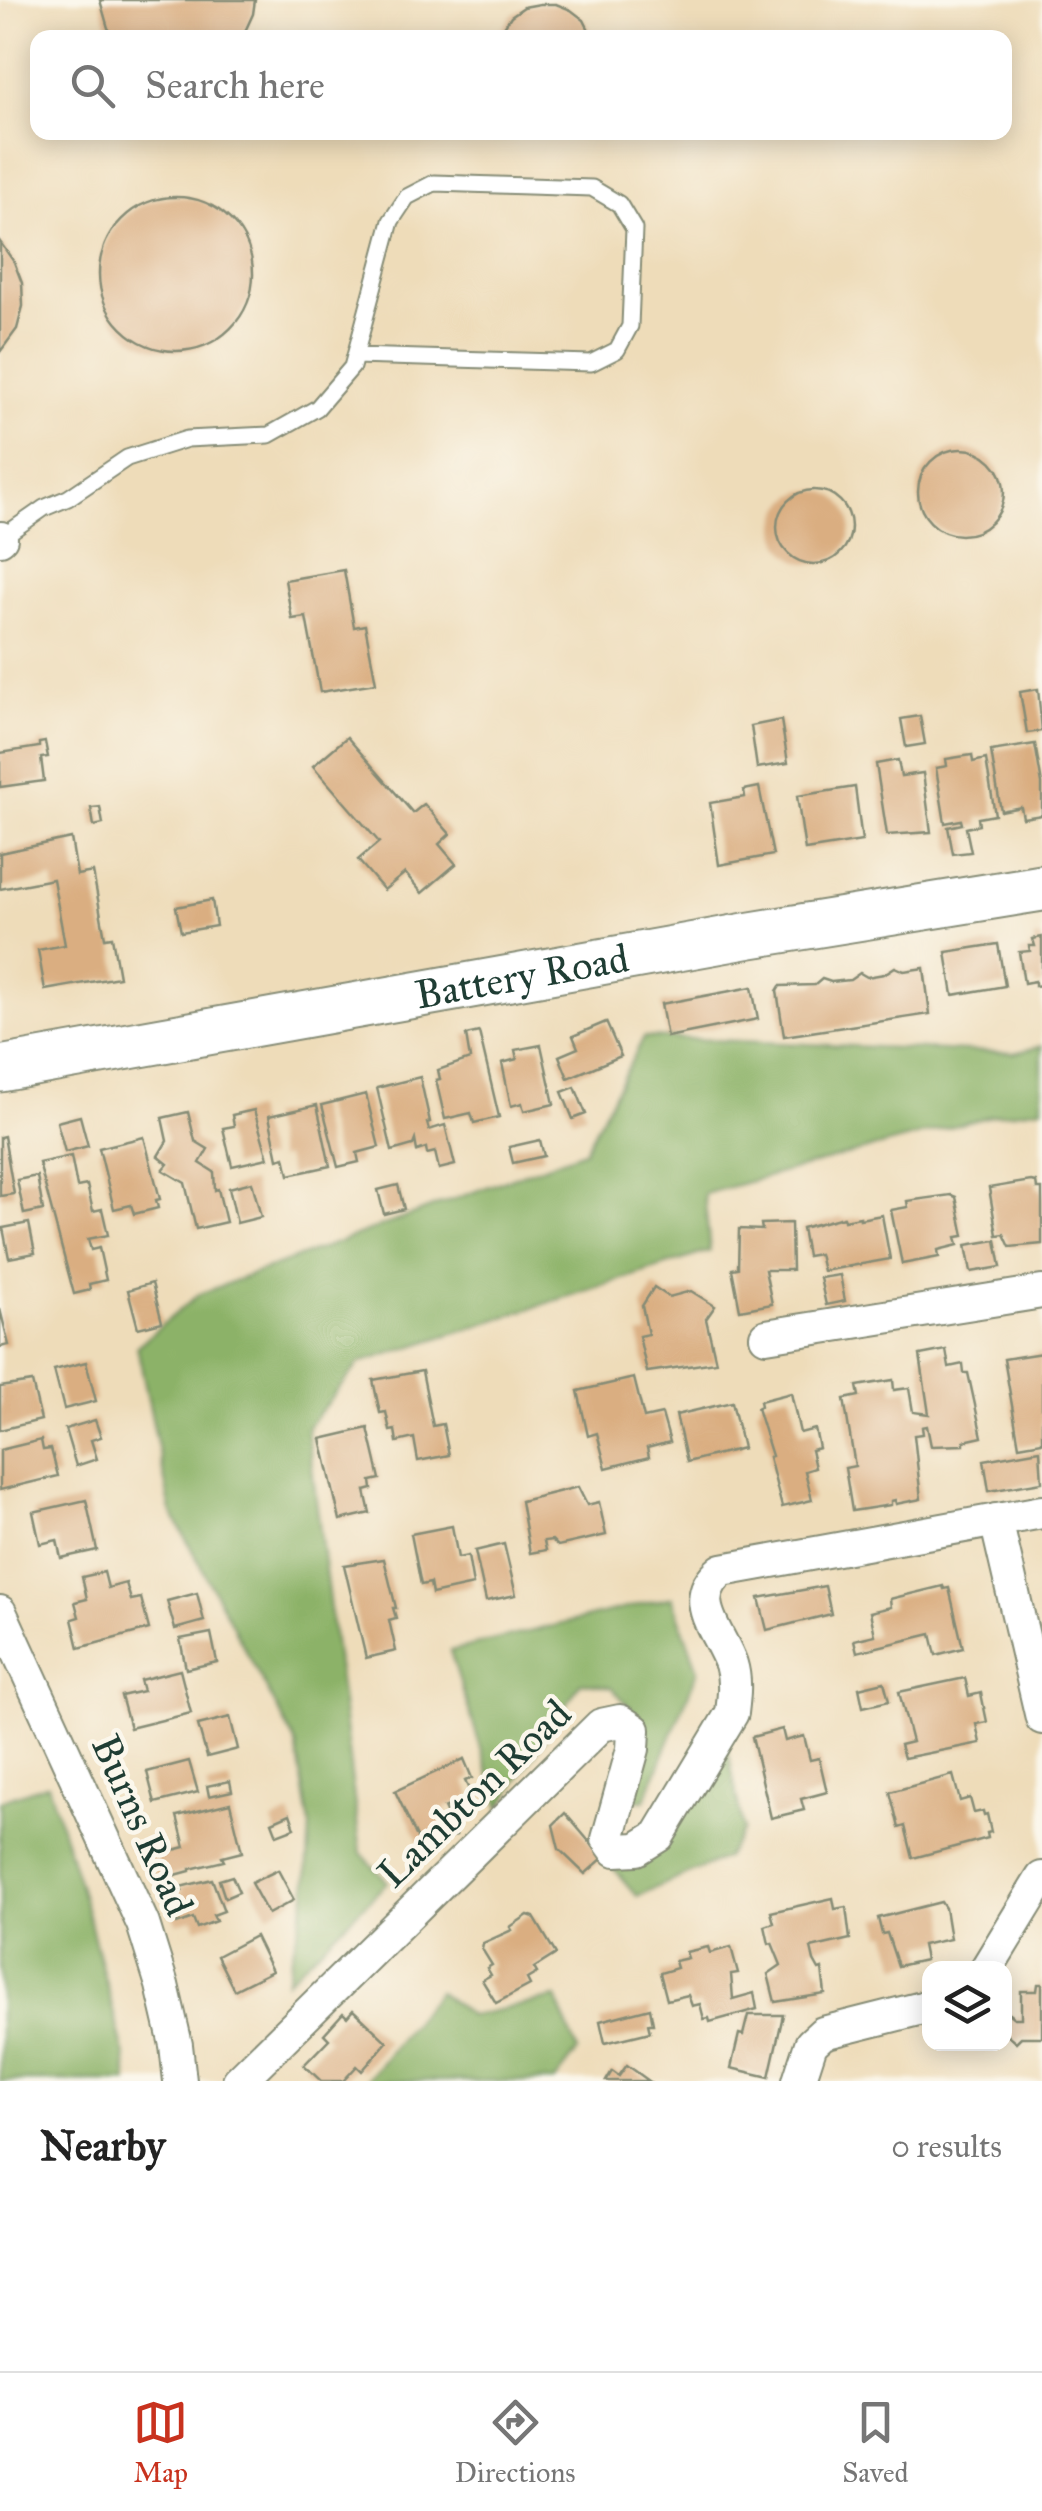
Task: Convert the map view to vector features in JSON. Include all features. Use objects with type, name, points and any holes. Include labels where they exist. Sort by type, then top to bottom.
[{"type":"street","name":"Battery Road","points":[[0,1069],[751,935],[1042,888]]},
{"type":"street","points":[[766,1336],[1042,1292]]},
{"type":"street","name":"Lambton Road","points":[[239,2081],[601,1725],[620,1721],[634,1730],[633,1750],[608,1838],[616,1850],[637,1849],[658,1836],[732,1713],[732,1666],[707,1613],[704,1596],[710,1579],[722,1570],[1042,1512]]},
{"type":"street","points":[[996,1520],[1042,1718]]},
{"type":"street","name":"Burns Road","points":[[0,1612],[143,1924],[176,2045],[180,2081]]},
{"type":"street","points":[[991,1961],[1042,1878]]},
{"type":"street","points":[[799,2081],[810,2044],[823,2033],[922,2008]]},
{"type":"lane","points":[[1,538],[127,458],[187,439],[268,435],[317,408],[352,367],[354,356],[391,221],[407,197],[434,183],[592,188],[619,204],[634,229],[630,326],[616,350],[591,363],[354,356]]},
{"type":"green space","points":[[644,1037],[1014,1053],[1042,1046],[1042,1108],[994,1115],[704,1194],[710,1251],[360,1363],[307,1428],[361,1853],[388,1882],[286,1981],[306,1895],[310,1826],[296,1744],[171,1511],[137,1346],[199,1294],[584,1151]]},
{"type":"green space","points":[[672,1597],[698,1670],[645,1800],[621,1799],[636,1715],[612,1687],[581,1682],[500,1808],[450,1651]]},
{"type":"green space","points":[[720,1707],[743,1830],[725,1858],[637,1896],[602,1855],[662,1816]]},
{"type":"green space","points":[[48,1784],[87,1911],[128,2081],[0,2081],[0,1801]]},
{"type":"green space","points":[[438,1991],[470,2016],[556,1998],[578,2051],[555,2081],[366,2081]]},
{"type":"building","points":[[100,0],[255,0],[246,30],[108,28]]},
{"type":"building","points":[[556,4],[584,20],[589,30],[502,30],[511,16],[524,7]]},
{"type":"building","points":[[176,197],[206,203],[231,219],[247,244],[253,274],[247,304],[231,329],[206,345],[176,351],[146,345],[121,329],[105,304],[99,274],[105,244],[121,219],[146,203]]},
{"type":"building","points":[[0,242],[22,283],[23,306],[17,329],[0,352]]},
{"type":"building","points":[[961,449],[978,452],[992,461],[1001,475],[1001,509],[992,523],[978,532],[961,535],[944,532],[930,523],[921,509],[918,492],[921,475],[930,461],[944,452]]},
{"type":"building","points":[[814,490],[840,501],[851,527],[840,553],[814,564],[788,553],[777,527],[788,501]]},
{"type":"building","points":[[344,570],[354,627],[365,625],[376,683],[320,692],[306,617],[292,619],[285,580]]},
{"type":"building","points":[[1038,689],[1042,731],[1027,733],[1020,692]]},
{"type":"building","points":[[920,716],[925,744],[906,747],[901,719]]},
{"type":"building","points":[[781,720],[788,763],[757,768],[751,726]]},
{"type":"building","points":[[347,737],[413,813],[424,804],[450,834],[439,844],[456,864],[422,893],[405,873],[384,890],[358,860],[379,842],[313,766]]},
{"type":"building","points":[[45,742],[48,757],[41,758],[44,781],[0,787],[0,753],[39,747],[39,743]]},
{"type":"building","points":[[1035,744],[1042,784],[1042,815],[1023,818],[1021,807],[1001,811],[991,751]]},
{"type":"building","points":[[972,755],[973,762],[986,759],[995,815],[978,818],[979,825],[966,828],[971,852],[953,854],[948,827],[962,824],[961,820],[945,823],[936,768],[947,766],[946,759]]},
{"type":"building","points":[[898,760],[901,776],[923,773],[931,832],[887,835],[876,764]]},
{"type":"building","points":[[759,787],[773,855],[719,865],[710,803],[745,797],[744,790]]},
{"type":"building","points":[[855,787],[862,841],[805,850],[797,796]]},
{"type":"building","points":[[100,807],[103,824],[94,826],[91,808]]},
{"type":"building","points":[[71,838],[77,875],[93,872],[105,938],[112,937],[119,977],[45,990],[38,950],[65,945],[53,879],[0,889],[0,853]]},
{"type":"building","points":[[212,900],[216,926],[181,932],[176,907]]},
{"type":"building","points":[[1042,937],[1042,985],[1035,986],[1035,981],[1024,983],[1019,952],[1030,951],[1029,946],[1035,946],[1033,939]]},
{"type":"building","points":[[998,944],[1005,986],[953,995],[946,952]]},
{"type":"building","points":[[895,967],[904,971],[924,968],[930,1014],[784,1036],[777,991],[780,986],[815,985],[822,979],[850,980],[860,973],[867,977]]},
{"type":"building","points":[[752,987],[758,1019],[667,1037],[661,1004]]},
{"type":"building","points":[[606,1022],[621,1056],[568,1078],[559,1056],[578,1048],[573,1036]]},
{"type":"building","points":[[479,1032],[499,1117],[474,1123],[471,1113],[445,1119],[436,1080],[440,1079],[438,1070],[470,1059],[466,1035]]},
{"type":"building","points":[[541,1045],[554,1104],[524,1111],[522,1103],[511,1106],[502,1063],[517,1059],[515,1050]]},
{"type":"building","points":[[420,1077],[429,1130],[445,1125],[455,1165],[439,1169],[435,1152],[427,1154],[426,1148],[417,1151],[415,1140],[413,1145],[392,1151],[377,1088]]},
{"type":"building","points":[[575,1087],[586,1114],[573,1119],[562,1092]]},
{"type":"building","points":[[366,1094],[379,1147],[357,1153],[359,1162],[338,1167],[322,1105]]},
{"type":"building","points":[[317,1105],[330,1166],[289,1175],[285,1157],[278,1159],[269,1116]]},
{"type":"building","points":[[254,1110],[268,1158],[232,1166],[223,1128],[234,1126],[232,1115]]},
{"type":"building","points":[[188,1112],[195,1141],[208,1149],[200,1163],[214,1172],[215,1190],[218,1189],[226,1222],[196,1229],[185,1183],[163,1170],[168,1164],[158,1156],[167,1141],[162,1118]]},
{"type":"building","points":[[80,1116],[88,1146],[65,1152],[57,1122]]},
{"type":"building","points":[[4,1136],[14,1194],[0,1196],[0,1137]]},
{"type":"building","points":[[144,1137],[160,1199],[156,1200],[158,1208],[134,1214],[131,1205],[114,1209],[99,1148]]},
{"type":"building","points":[[540,1140],[544,1156],[513,1163],[509,1147]]},
{"type":"building","points":[[71,1156],[77,1187],[87,1185],[93,1211],[102,1209],[108,1235],[88,1239],[91,1250],[99,1248],[106,1280],[89,1284],[90,1290],[74,1294],[39,1163]]},
{"type":"building","points":[[37,1176],[43,1210],[24,1214],[17,1180]]},
{"type":"building","points":[[1031,1181],[1042,1189],[1042,1244],[1010,1247],[1004,1234],[997,1235],[989,1188]]},
{"type":"building","points":[[252,1182],[261,1217],[237,1223],[229,1188]]},
{"type":"building","points":[[398,1185],[404,1209],[384,1214],[378,1190]]},
{"type":"building","points":[[956,1197],[964,1236],[956,1237],[958,1245],[938,1250],[939,1257],[902,1264],[891,1210],[908,1207],[907,1201]]},
{"type":"building","points":[[882,1215],[890,1259],[823,1271],[819,1254],[807,1256],[802,1228],[843,1217],[844,1220]]},
{"type":"building","points":[[29,1223],[35,1253],[9,1258],[3,1228]]},
{"type":"building","points":[[791,1223],[792,1270],[765,1270],[772,1304],[740,1310],[732,1269],[738,1268],[739,1229],[762,1230],[761,1224]]},
{"type":"building","points":[[996,1240],[1001,1267],[971,1272],[966,1245]]},
{"type":"building","points":[[840,1275],[845,1301],[826,1305],[820,1278]]},
{"type":"building","points":[[152,1283],[162,1322],[138,1328],[128,1290]]},
{"type":"building","points":[[654,1287],[669,1297],[691,1291],[715,1306],[706,1319],[716,1362],[647,1372],[639,1336],[648,1334],[642,1306]]},
{"type":"building","points":[[0,1309],[9,1345],[0,1347]]},
{"type":"building","points":[[946,1350],[949,1367],[963,1364],[964,1373],[968,1373],[982,1437],[964,1441],[964,1445],[931,1446],[927,1426],[922,1427],[923,1434],[914,1435],[921,1499],[896,1504],[895,1500],[891,1505],[852,1511],[845,1468],[855,1466],[844,1399],[859,1396],[857,1386],[893,1380],[894,1390],[909,1388],[913,1412],[929,1414],[920,1355]]},
{"type":"building","points":[[1042,1353],[1042,1442],[1019,1446],[1004,1359]]},
{"type":"building","points":[[86,1362],[96,1401],[64,1409],[54,1370]]},
{"type":"building","points":[[422,1371],[433,1426],[443,1424],[449,1455],[418,1461],[414,1438],[397,1442],[386,1412],[380,1413],[373,1380]]},
{"type":"building","points":[[634,1378],[644,1418],[662,1414],[670,1442],[647,1448],[649,1457],[606,1468],[597,1433],[588,1436],[578,1391]]},
{"type":"building","points":[[32,1382],[41,1420],[0,1430],[0,1387]]},
{"type":"building","points":[[791,1393],[800,1433],[815,1429],[819,1448],[811,1450],[815,1468],[805,1471],[812,1500],[782,1507],[757,1408],[760,1401]]},
{"type":"building","points":[[732,1402],[743,1448],[687,1462],[676,1415]]},
{"type":"building","points":[[95,1420],[101,1437],[91,1440],[97,1459],[76,1466],[65,1429]]},
{"type":"building","points":[[368,1428],[380,1479],[371,1481],[372,1489],[365,1491],[370,1513],[340,1520],[321,1439]]},
{"type":"building","points":[[41,1440],[43,1450],[51,1449],[58,1476],[0,1490],[0,1450]]},
{"type":"building","points":[[1040,1450],[1042,1482],[989,1491],[984,1460]]},
{"type":"building","points":[[578,1487],[587,1505],[599,1502],[606,1535],[558,1546],[552,1540],[544,1541],[546,1550],[530,1553],[521,1501]]},
{"type":"building","points":[[86,1500],[97,1550],[61,1558],[57,1540],[40,1544],[33,1512]]},
{"type":"building","points":[[452,1526],[458,1558],[468,1556],[473,1585],[432,1594],[430,1583],[421,1585],[411,1534]]},
{"type":"building","points":[[504,1544],[516,1595],[486,1601],[475,1551]]},
{"type":"building","points":[[384,1559],[396,1608],[396,1618],[389,1620],[396,1651],[366,1658],[344,1565]]},
{"type":"building","points":[[104,1572],[108,1588],[126,1583],[131,1600],[141,1598],[149,1629],[79,1648],[72,1619],[79,1617],[75,1602],[87,1599],[82,1577]]},
{"type":"building","points":[[825,1586],[831,1614],[767,1630],[759,1598]]},
{"type":"building","points":[[943,1586],[949,1588],[963,1648],[936,1655],[931,1634],[857,1652],[854,1640],[875,1635],[870,1612],[891,1607],[890,1599]]},
{"type":"building","points":[[197,1593],[204,1621],[175,1629],[167,1601]]},
{"type":"building","points":[[211,1633],[217,1662],[186,1669],[180,1639]]},
{"type":"building","points":[[180,1670],[191,1713],[130,1728],[121,1696],[143,1691],[140,1680]]},
{"type":"building","points":[[965,1678],[969,1696],[981,1693],[987,1722],[976,1724],[980,1743],[904,1758],[900,1745],[912,1742],[899,1692]]},
{"type":"building","points":[[884,1682],[889,1701],[863,1707],[859,1688]]},
{"type":"building","points":[[230,1717],[238,1749],[207,1757],[198,1725]]},
{"type":"building","points":[[782,1729],[785,1741],[804,1736],[810,1760],[819,1758],[827,1792],[801,1799],[804,1810],[771,1818],[752,1737]]},
{"type":"building","points":[[464,1759],[472,1778],[465,1781],[472,1796],[444,1808],[456,1835],[423,1850],[395,1791]]},
{"type":"building","points":[[189,1761],[198,1792],[155,1803],[147,1772]]},
{"type":"building","points":[[953,1775],[960,1801],[970,1798],[974,1813],[987,1814],[991,1832],[987,1833],[988,1838],[913,1858],[905,1826],[899,1828],[890,1792]]},
{"type":"building","points":[[230,1781],[232,1791],[209,1796],[207,1786]]},
{"type":"building","points":[[230,1803],[242,1852],[157,1880],[151,1856],[185,1847],[177,1816]]},
{"type":"building","points":[[565,1813],[603,1858],[585,1874],[559,1849],[553,1825]]},
{"type":"building","points":[[290,1814],[295,1828],[277,1835],[272,1822]]},
{"type":"building","points":[[278,1870],[294,1900],[268,1914],[251,1883]]},
{"type":"building","points":[[232,1876],[239,1892],[225,1898],[219,1880]]},
{"type":"building","points":[[212,1879],[224,1911],[213,1915],[216,1921],[197,1928],[193,1918],[177,1924],[167,1897],[182,1891],[180,1887]]},
{"type":"building","points":[[833,1898],[835,1909],[846,1907],[850,1939],[811,1948],[814,1961],[822,1969],[825,1994],[775,2002],[768,1974],[781,1965],[772,1943],[769,1944],[765,1926],[774,1923],[771,1912]]},
{"type":"building","points":[[941,1902],[950,1939],[922,1945],[925,1960],[898,1966],[878,1918]]},
{"type":"building","points":[[528,1915],[534,1917],[556,1954],[534,1968],[537,1973],[527,1979],[530,1985],[496,2003],[482,1980],[491,1975],[487,1968],[492,1965],[482,1949],[483,1943],[512,1930],[510,1927]]},
{"type":"building","points":[[255,1936],[272,1971],[234,1990],[217,1956]]},
{"type":"building","points":[[708,1947],[710,1953],[731,1947],[738,1973],[731,1974],[733,1999],[754,1993],[757,2009],[710,2022],[709,2018],[704,2019],[700,2004],[692,2006],[688,1995],[667,2000],[660,1973],[677,1968],[675,1961],[688,1958],[686,1952]]},
{"type":"building","points":[[1038,1984],[1042,1984],[1042,2037],[1021,2037],[1016,2042],[1012,2039],[1012,2016],[1021,2018],[1021,1991],[1037,1991]]},
{"type":"building","points":[[650,2008],[650,2032],[605,2043],[600,2021]]},
{"type":"building","points":[[353,2010],[387,2042],[362,2071],[357,2066],[343,2081],[321,2081],[304,2065],[329,2039],[324,2034],[343,2013],[347,2017]]},
{"type":"building","points":[[748,2015],[783,2015],[769,2077],[731,2068]]},
{"type":"building","points":[[627,2065],[649,2081],[606,2081],[612,2071],[619,2076]]}]
